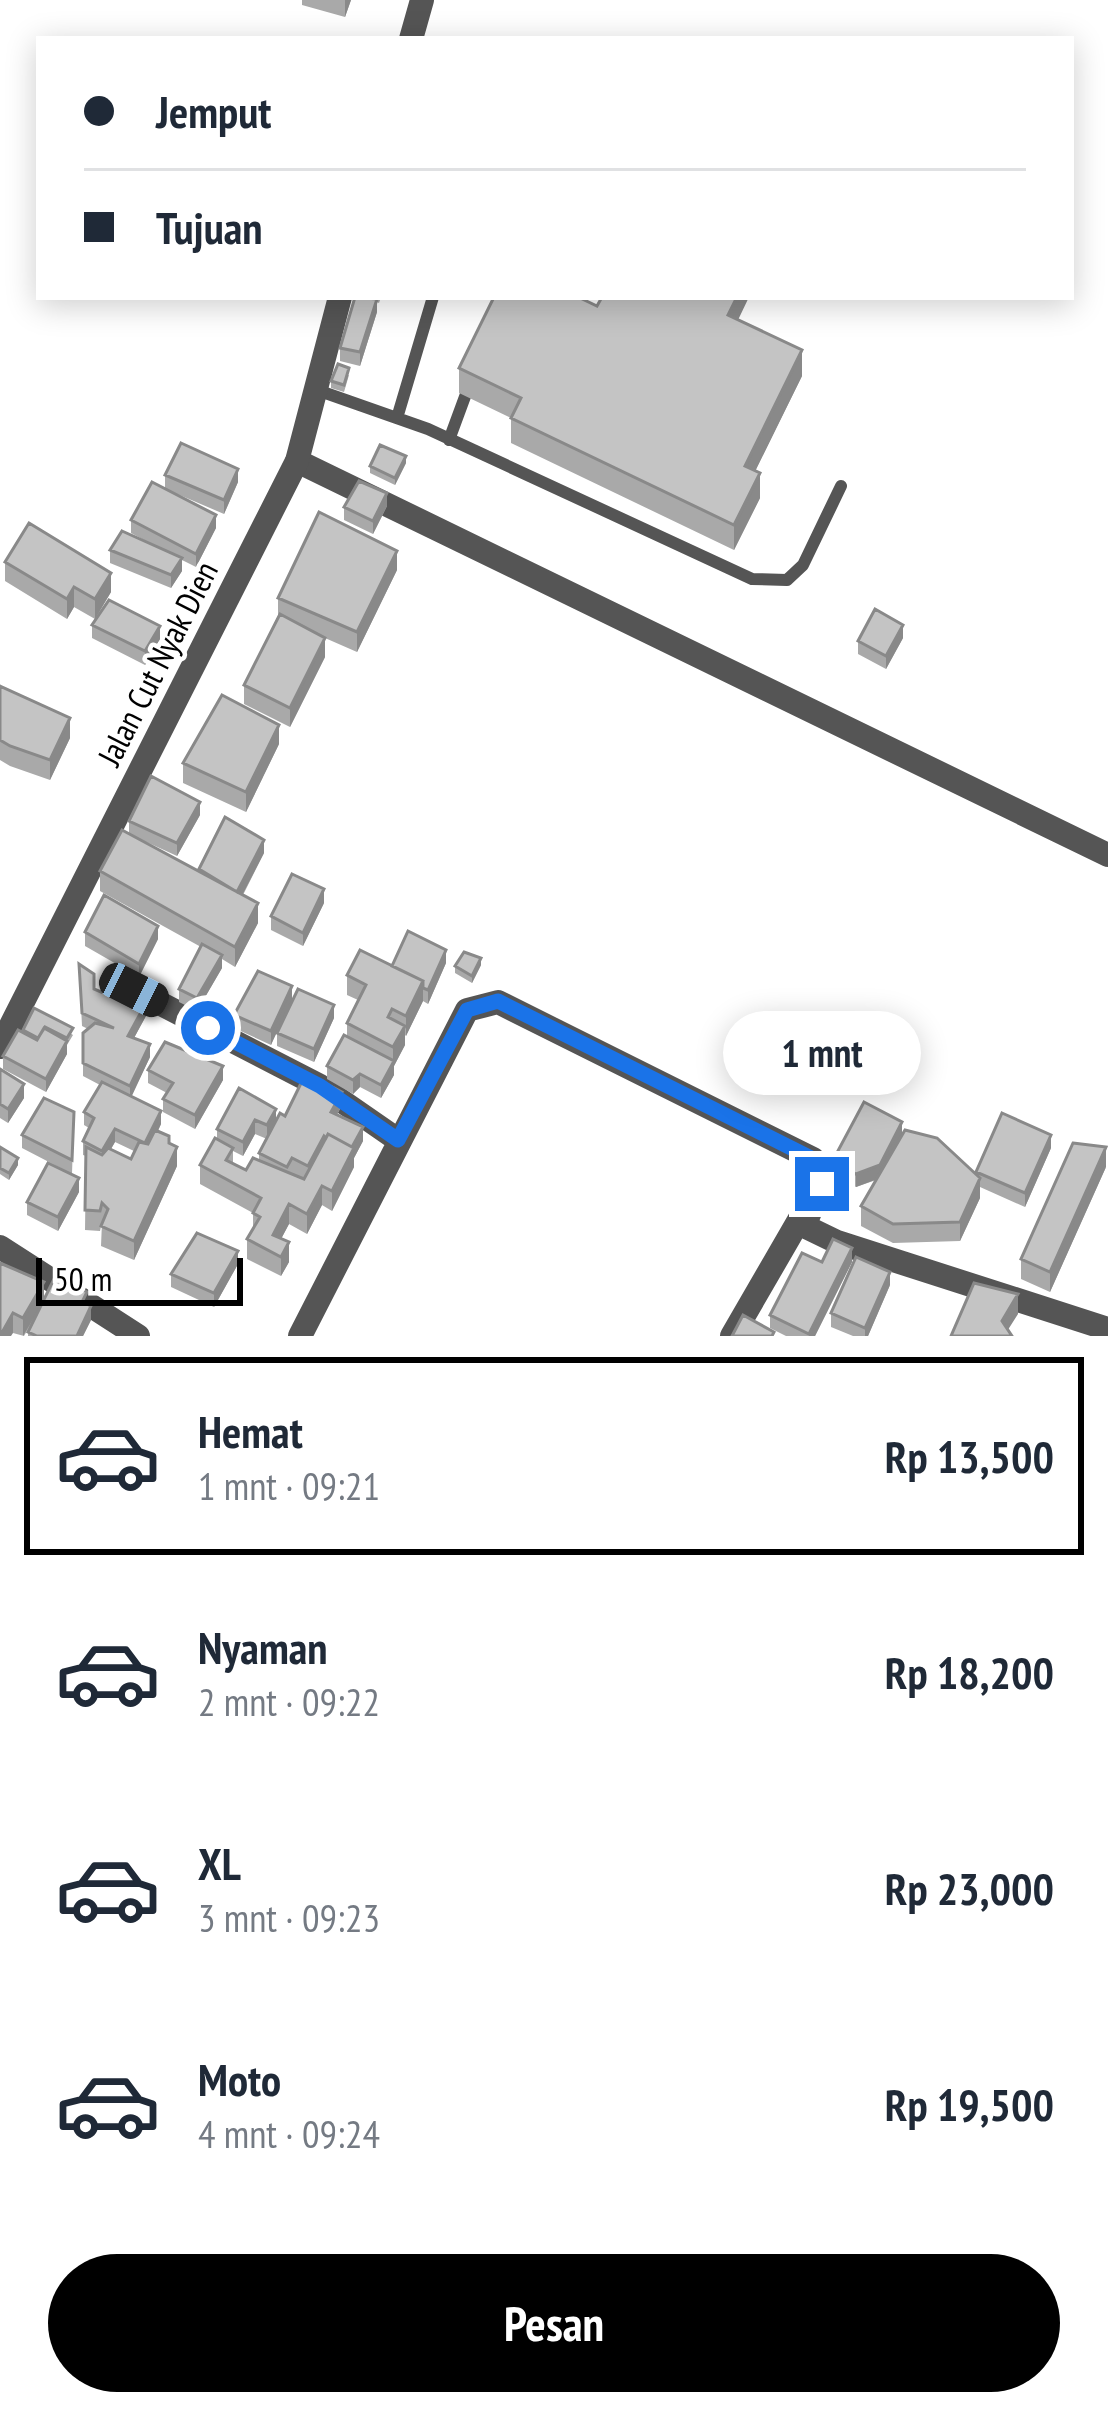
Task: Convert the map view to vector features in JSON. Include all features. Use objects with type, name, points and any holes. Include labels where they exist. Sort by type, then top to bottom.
[{"type":"street","points":[[412,36],[422,0]]},
{"type":"street","name":"Jalan Cut Nyak Dien","points":[[0,1047],[297,461],[339,300]]},
{"type":"street","points":[[297,461],[1108,855]]},
{"type":"street","points":[[134,990],[320,1086],[398,1140]]},
{"type":"street","points":[[300,1336],[467,1010],[498,1001],[813,1159],[822,1184],[804,1226]]},
{"type":"street","points":[[733,1336],[802,1215],[804,1226]]},
{"type":"street","points":[[804,1226],[1053,1326],[1108,1329]]},
{"type":"street","points":[[0,1247],[138,1336]]},
{"type":"lane","points":[[397,418],[432,300]]},
{"type":"lane","points":[[449,440],[479,358]]},
{"type":"lane","points":[[315,389],[449,440],[752,579],[777,582],[803,565],[841,485]]},
{"type":"building","points":[[354,300],[377,300],[360,352],[340,348]]},
{"type":"building","points":[[493,300],[584,300],[597,306],[600,300],[736,300],[728,315],[802,350],[745,466],[760,473],[734,525],[511,418],[521,398],[459,368]]},
{"type":"building","points":[[338,364],[349,368],[344,385],[331,381]]},
{"type":"building","points":[[181,443],[238,469],[224,500],[165,475]]},
{"type":"building","points":[[380,445],[406,456],[395,478],[370,466]]},
{"type":"building","points":[[359,481],[387,493],[373,521],[344,507]]},
{"type":"building","points":[[152,482],[216,515],[196,554],[131,520]]},
{"type":"building","points":[[319,512],[397,551],[357,632],[278,598]]},
{"type":"building","points":[[29,523],[111,573],[95,599],[74,587],[67,599],[5,562]]},
{"type":"building","points":[[122,531],[182,558],[171,575],[110,550]]},
{"type":"building","points":[[109,600],[160,626],[145,651],[92,625]]},
{"type":"building","points":[[875,609],[903,625],[886,656],[858,641]]},
{"type":"building","points":[[280,614],[325,638],[290,708],[244,685]]},
{"type":"building","points":[[0,686],[70,718],[50,760],[0,740]]},
{"type":"building","points":[[222,695],[279,725],[246,792],[183,763]]},
{"type":"building","points":[[151,776],[200,802],[177,843],[129,821]]},
{"type":"building","points":[[225,817],[264,840],[237,892],[199,869]]},
{"type":"building","points":[[122,830],[258,903],[235,947],[100,871]]},
{"type":"building","points":[[292,874],[324,889],[303,933],[271,916]]},
{"type":"building","points":[[104,895],[158,926],[139,964],[85,932]]},
{"type":"building","points":[[408,931],[446,950],[428,990],[423,981],[392,966]]},
{"type":"building","points":[[202,944],[222,955],[197,998],[179,989]]},
{"type":"building","points":[[360,950],[423,981],[406,1016],[392,1009],[388,1017],[405,1026],[393,1047],[347,1023],[366,985],[347,975]]},
{"type":"building","points":[[464,952],[481,958],[472,976],[455,966]]},
{"type":"building","points":[[79,964],[94,974],[94,989],[101,992],[113,967],[153,990],[128,1036],[150,1044],[130,1086],[83,1063],[83,1033],[95,1023],[114,1028],[82,1013]]},
{"type":"building","points":[[258,971],[292,986],[271,1031],[234,1015]]},
{"type":"building","points":[[298,989],[334,1005],[314,1049],[277,1033]]},
{"type":"building","points":[[34,1008],[73,1028],[67,1038],[45,1027],[38,1038],[23,1030]]},
{"type":"building","points":[[44,1028],[67,1041],[46,1079],[3,1056],[18,1030],[37,1040]]},
{"type":"building","points":[[344,1035],[394,1061],[381,1085],[360,1074],[353,1080],[327,1066]]},
{"type":"building","points":[[165,1042],[223,1066],[195,1115],[163,1099],[173,1083],[148,1070]]},
{"type":"building","points":[[0,1069],[24,1084],[8,1109],[0,1104]]},
{"type":"building","points":[[306,1073],[342,1092],[331,1112],[363,1127],[352,1147],[328,1134],[308,1166],[292,1158],[287,1167],[259,1153],[280,1113],[285,1116]]},
{"type":"building","points":[[102,1082],[161,1111],[145,1143],[115,1129],[102,1151],[83,1141],[94,1118],[84,1112]]},
{"type":"building","points":[[239,1088],[276,1109],[267,1125],[255,1120],[243,1142],[217,1129]]},
{"type":"building","points":[[44,1098],[74,1112],[72,1160],[22,1135]]},
{"type":"building","points":[[864,1102],[902,1122],[880,1165],[856,1174],[832,1162]]},
{"type":"building","points":[[1002,1113],[1051,1135],[1025,1193],[976,1172]]},
{"type":"building","points":[[155,1130],[169,1136],[169,1143],[177,1147],[134,1241],[101,1226],[108,1209],[102,1203],[100,1211],[85,1210],[86,1147],[102,1155],[108,1148],[131,1159],[139,1142],[148,1144]]},
{"type":"building","points":[[905,1130],[937,1138],[980,1178],[960,1222],[893,1224],[861,1206]]},
{"type":"building","points":[[328,1134],[354,1148],[332,1191],[322,1186],[307,1214],[289,1204],[273,1235],[289,1242],[281,1257],[247,1239],[260,1217],[253,1213],[261,1198],[200,1165],[215,1138],[233,1148],[226,1160],[246,1170],[253,1158],[304,1179]]},
{"type":"building","points":[[1073,1143],[1106,1147],[1050,1272],[1021,1259]]},
{"type":"building","points":[[0,1147],[18,1158],[9,1173],[0,1168]]},
{"type":"building","points":[[48,1163],[79,1178],[58,1217],[27,1202]]},
{"type":"building","points":[[197,1233],[238,1251],[214,1293],[171,1274]]},
{"type":"building","points":[[833,1239],[852,1248],[809,1334],[770,1315],[802,1253],[822,1262]]},
{"type":"building","points":[[856,1257],[890,1272],[865,1328],[831,1313]]},
{"type":"building","points":[[0,1263],[44,1282],[23,1318],[13,1313],[0,1336]]},
{"type":"building","points":[[55,1277],[87,1292],[82,1302],[91,1306],[77,1336],[28,1332]]},
{"type":"building","points":[[974,1283],[1018,1294],[1002,1321],[1012,1336],[951,1336]]},
{"type":"building","points":[[743,1315],[774,1332],[772,1336],[732,1336]]},
{"type":"route","points":[[208,1028],[320,1086],[398,1140],[467,1010],[481,1002],[498,1001],[813,1159],[822,1184]]}]
